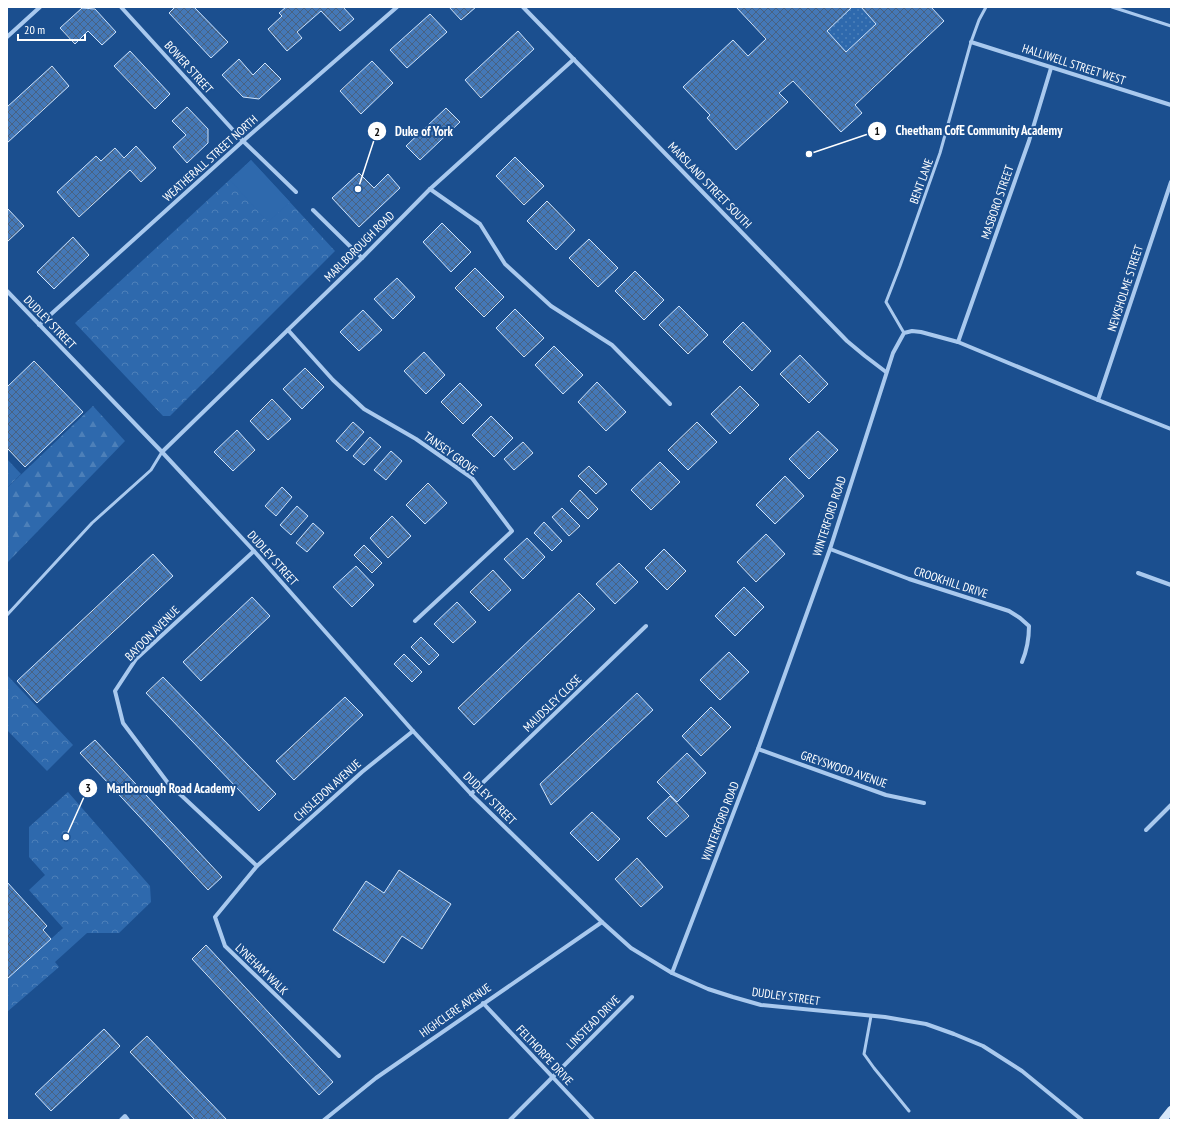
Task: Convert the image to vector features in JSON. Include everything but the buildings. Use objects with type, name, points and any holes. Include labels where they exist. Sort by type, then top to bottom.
[{"type":"main road","points":[[1163,1120],[1171,1110]]},
{"type":"street","points":[[7,37],[40,7]]},
{"type":"street","name":"BOWER STREET","points":[[121,7],[243,141],[296,192]]},
{"type":"street","name":"WEATHERALL STREET NORTH","points":[[39,325],[243,141],[397,7]]},
{"type":"street","name":"MARSLAND STREET SOUTH","points":[[523,7],[847,341],[886,372]]},
{"type":"street","name":"HALLIWELL STREET WEST","points":[[971,42],[1171,105]]},
{"type":"street","name":"MARLBOROUGH ROAD","points":[[162,452],[362,258],[430,189],[574,58]]},
{"type":"street","name":"MASBORO STREET","points":[[958,342],[1029,141],[1051,68]]},
{"type":"street","name":"NEWSHOLME STREET","points":[[1098,400],[1171,182]]},
{"type":"street","points":[[430,189],[480,224],[505,264],[551,306],[612,345],[670,404]]},
{"type":"street","points":[[313,210],[362,258]]},
{"type":"street","name":"DUDLEY STREET","points":[[7,291],[162,452],[254,551],[413,731],[471,794],[602,922],[631,948],[672,973],[708,989],[761,1005],[885,1017],[926,1024],[954,1034],[979,1044],[1022,1071],[1082,1120]]},
{"type":"street","name":"TANSEY GROVE","points":[[288,330],[333,380],[364,409],[416,439],[472,478],[512,531],[415,621]]},
{"type":"street","points":[[904,333],[912,331],[922,332],[958,342],[1171,429]]},
{"type":"street","name":"WINTERFORD ROAD","points":[[672,973],[758,749],[830,549],[886,372],[893,353],[904,333]]},
{"type":"street","name":"CROOKHILL DRIVE","points":[[830,549],[909,579],[1009,612],[1020,618],[1029,626],[1029,638],[1022,662]]},
{"type":"street","name":"BAYDON AVENUE","points":[[254,551],[136,659],[115,691],[123,722],[168,783],[257,866]]},
{"type":"street","points":[[1138,572],[1171,585]]},
{"type":"street","name":"MAUDSLEY CLOSE","points":[[471,794],[646,626]]},
{"type":"street","name":"CHISLEDON AVENUE","points":[[257,866],[362,772],[413,731]]},
{"type":"street","name":"GREYSWOOD AVENUE","points":[[758,749],[886,795],[924,803]]},
{"type":"street","points":[[1146,830],[1171,805]]},
{"type":"street","name":"LYNEHAM WALK","points":[[257,866],[215,917],[225,946],[339,1056]]},
{"type":"street","name":"HIGHCLERE AVENUE","points":[[324,1120],[376,1078],[602,922]]},
{"type":"street","name":"LINSTEAD DRIVE","points":[[510,1120],[632,997]]},
{"type":"street","name":"FELTHORPE DRIVE","points":[[483,1003],[593,1120]]},
{"type":"street","points":[[121,1120],[125,1116],[128,1120]]},
{"type":"lane","name":"BENT LANE","points":[[904,333],[886,302],[940,153],[971,42],[979,20],[986,7]]},
{"type":"lane","points":[[1112,7],[1171,26]]},
{"type":"lane","points":[[7,615],[92,523],[151,470],[162,452]]},
{"type":"lane","points":[[871,1016],[864,1054],[909,1111]]},
{"type":"green space","points":[[852,7],[861,7],[876,24],[846,52],[827,31]]},
{"type":"green space","points":[[251,160],[335,251],[170,416],[163,416],[75,323]]},
{"type":"green space","points":[[251,160],[290,202],[268,222],[230,180]]},
{"type":"green space","points":[[93,406],[125,441],[7,563],[7,488]]},
{"type":"green space","points":[[7,459],[21,474],[7,488]]},
{"type":"green space","points":[[7,675],[73,745],[47,771],[7,730]]},
{"type":"green space","points":[[68,792],[150,886],[151,902],[119,933],[87,933],[55,962],[59,967],[7,1012],[7,979],[63,928],[29,890],[45,875],[29,857],[29,827]]},
{"type":"place","name":"Cheetham CofE Community Academy","points":[[809,154]]},
{"type":"place","name":"Duke of York","points":[[358,189]]},
{"type":"place","name":"Marlborough Road Academy","points":[[66,837]]}]
